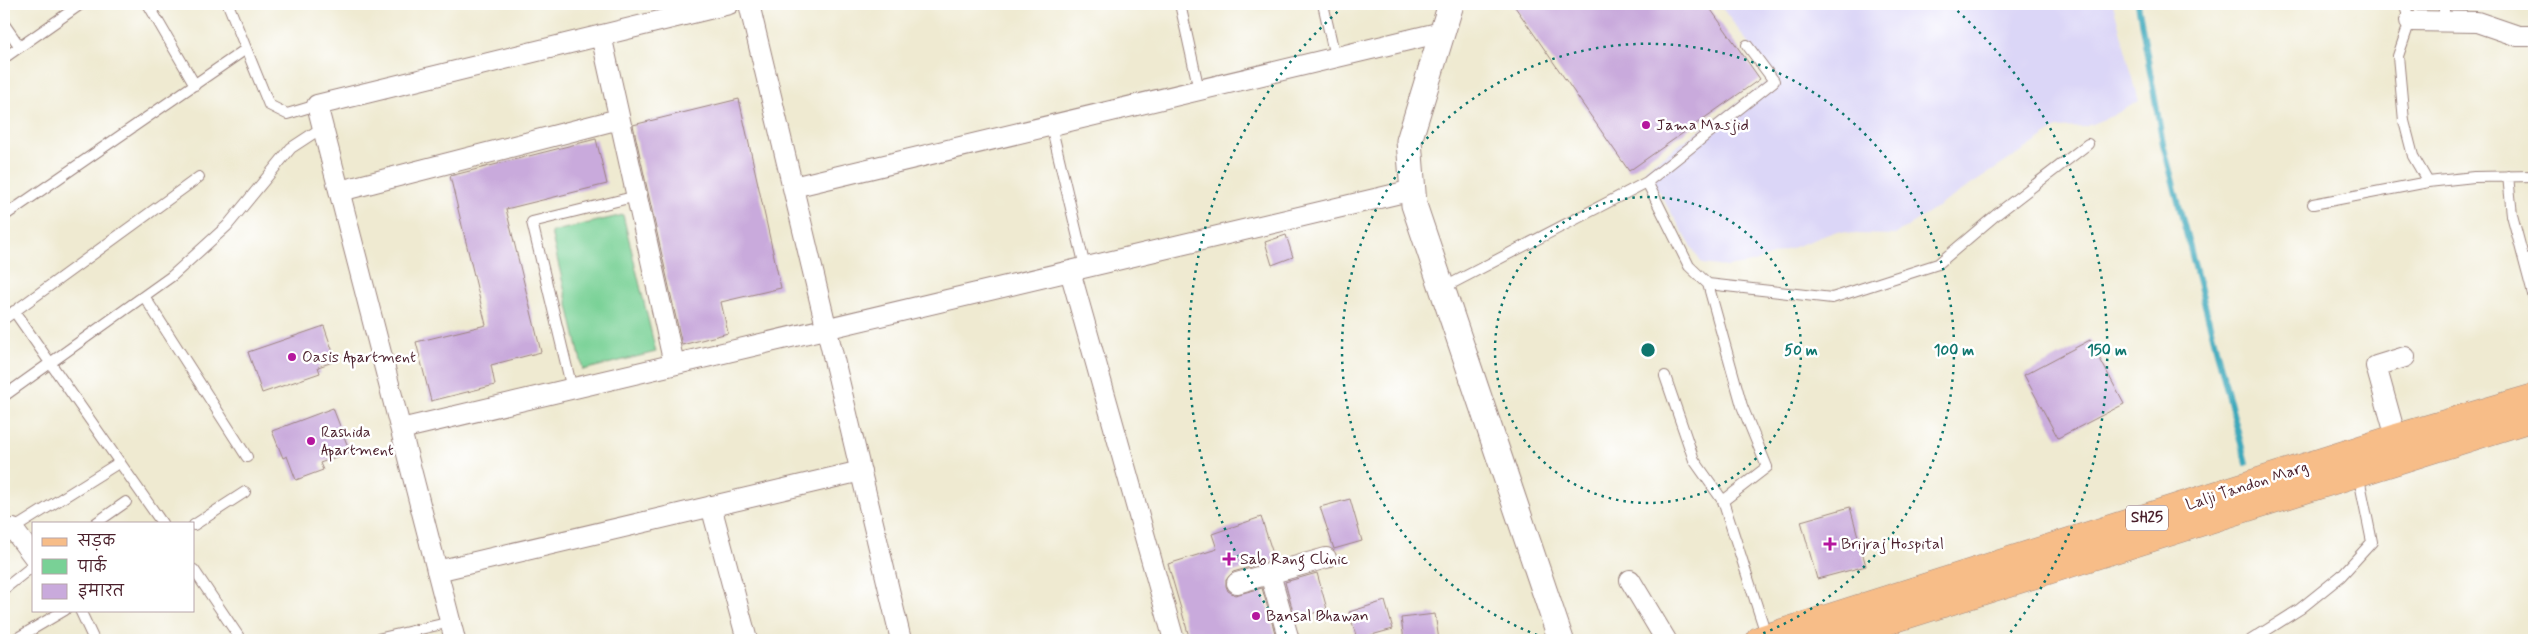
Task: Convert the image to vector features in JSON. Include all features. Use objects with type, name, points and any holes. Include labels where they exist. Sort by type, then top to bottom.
[{"type":"main road","name":"Lalji Tandon Marg","points":[[1844,638],[2055,558],[2399,448],[2534,398]]},
{"type":"main road","name":"Lalji Tandon Marg","points":[[1765,639],[2358,472],[2399,448],[2534,417]]},
{"type":"street","points":[[453,631],[317,105],[725,4]]},
{"type":"street","points":[[749,4],[901,640]]},
{"type":"street","points":[[1451,4],[1409,142],[1414,205],[1562,640]]},
{"type":"street","points":[[2407,12],[2444,13],[2518,36],[2534,36]]},
{"type":"street","points":[[793,187],[1442,32]]},
{"type":"street","points":[[601,35],[674,364]]},
{"type":"street","points":[[340,191],[619,119]]},
{"type":"street","points":[[401,429],[1413,190]]},
{"type":"street","points":[[1077,269],[1174,640]]},
{"type":"street","points":[[2399,448],[2376,366],[2405,357]]},
{"type":"street","points":[[437,571],[861,471]]},
{"type":"street","points":[[711,506],[746,640]]},
{"type":"street","points":[[12,530],[32,555]]},
{"type":"street","points":[[1237,583],[1326,558]]},
{"type":"street","points":[[1270,574],[1289,640]]},
{"type":"street","points":[[1630,580],[1666,640]]},
{"type":"lane","points":[[4,58],[81,4]]},
{"type":"lane","points":[[148,4],[195,85]]},
{"type":"lane","points":[[228,4],[269,104],[287,114],[317,105]]},
{"type":"lane","points":[[1180,4],[1199,90]]},
{"type":"lane","points":[[1323,4],[1335,57]]},
{"type":"lane","points":[[2407,12],[2398,56],[2404,121],[2413,156],[2428,182]]},
{"type":"lane","points":[[4,24],[20,47]]},
{"type":"lane","points":[[1442,288],[1647,182],[1774,81],[1747,45]]},
{"type":"lane","points":[[4,216],[246,49]]},
{"type":"lane","points":[[1051,125],[1077,269]]},
{"type":"lane","points":[[4,396],[172,276],[227,226],[291,148],[323,127]]},
{"type":"lane","points":[[1708,284],[1832,298],[1938,264],[1997,214],[2088,144]]},
{"type":"lane","points":[[2508,176],[2512,215],[2529,258],[2534,298]]},
{"type":"lane","points":[[2314,204],[2428,182],[2474,177],[2534,176]]},
{"type":"lane","points":[[4,319],[199,177]]},
{"type":"lane","points":[[1647,182],[1689,266],[1708,284],[1742,406],[1767,467],[1722,502]]},
{"type":"lane","points":[[572,389],[532,222],[636,196]]},
{"type":"lane","points":[[144,296],[247,457]]},
{"type":"lane","points":[[14,312],[161,522]]},
{"type":"lane","points":[[1665,376],[1694,460],[1722,502],[1765,639]]},
{"type":"lane","points":[[12,530],[120,462]]},
{"type":"lane","points":[[2251,640],[2300,609],[2341,576],[2372,542],[2358,472]]},
{"type":"lane","points":[[195,524],[246,492]]},
{"type":"lane","points":[[97,522],[126,502]]},
{"type":"lane","points":[[4,589],[32,567]]},
{"type":"lane","points":[[195,571],[241,640]]},
{"type":"lane","points":[[14,640],[62,612]]},
{"type":"lane","points":[[81,612],[94,640]]},
{"type":"lane","points":[[373,640],[453,631]]},
{"type":"shaded area","points":[[1719,4],[2113,4],[2139,101],[2112,116],[2084,127],[2057,128],[1895,235],[1857,234],[1837,231],[1751,263],[1727,267],[1702,264],[1645,169],[1774,77]]},
{"type":"green space","points":[[623,215],[656,352],[583,370],[551,232]]},
{"type":"building","name":"Jama Masjid","points":[[1513,4],[1707,4],[1760,79],[1629,171]]},
{"type":"building","points":[[739,99],[781,288],[721,302],[728,333],[682,345],[633,125]]},
{"type":"building","points":[[596,139],[607,184],[506,209],[541,352],[491,365],[495,385],[431,401],[416,342],[486,325],[450,176]]},
{"type":"building","points":[[1286,235],[1293,257],[1272,265],[1265,242]]},
{"type":"building","name":"Oasis Apartment","points":[[324,326],[336,361],[318,367],[320,373],[262,393],[248,352]]},
{"type":"building","points":[[2090,340],[2124,404],[2058,438],[2024,375]]},
{"type":"building","name":"Rashida Apartment","points":[[333,408],[350,452],[320,463],[323,470],[296,480],[287,456],[283,458],[272,431]]},
{"type":"building","points":[[1350,499],[1362,541],[1334,549],[1320,507]]},
{"type":"building","points":[[1850,507],[1866,566],[1817,579],[1801,521]]},
{"type":"building","points":[[1261,517],[1275,560],[1233,572],[1226,580],[1226,586],[1228,591],[1235,595],[1262,588],[1277,640],[1190,640],[1168,564],[1217,549],[1212,534]]},
{"type":"building","points":[[1317,573],[1327,609],[1295,619],[1285,582]]},
{"type":"building","points":[[1385,601],[1393,629],[1357,639],[1349,612]]},
{"type":"building","points":[[1435,614],[1439,640],[1404,640],[1401,618]]},
{"type":"waterway","points":[[2138,4],[2163,144],[2246,463]]},
{"type":"place","name":"Jama Masjid","points":[[1646,125]]},
{"type":"place","name":"Oasis Apartment","points":[[292,357]]},
{"type":"place","name":"Rashida Apartment","points":[[311,441]]},
{"type":"place","name":"Brijraj Hospital","points":[[1830,544]]},
{"type":"place","name":"Sab Rang Clinic","points":[[1229,559]]},
{"type":"place","name":"Bansal Bhawan","points":[[1256,616]]}]
